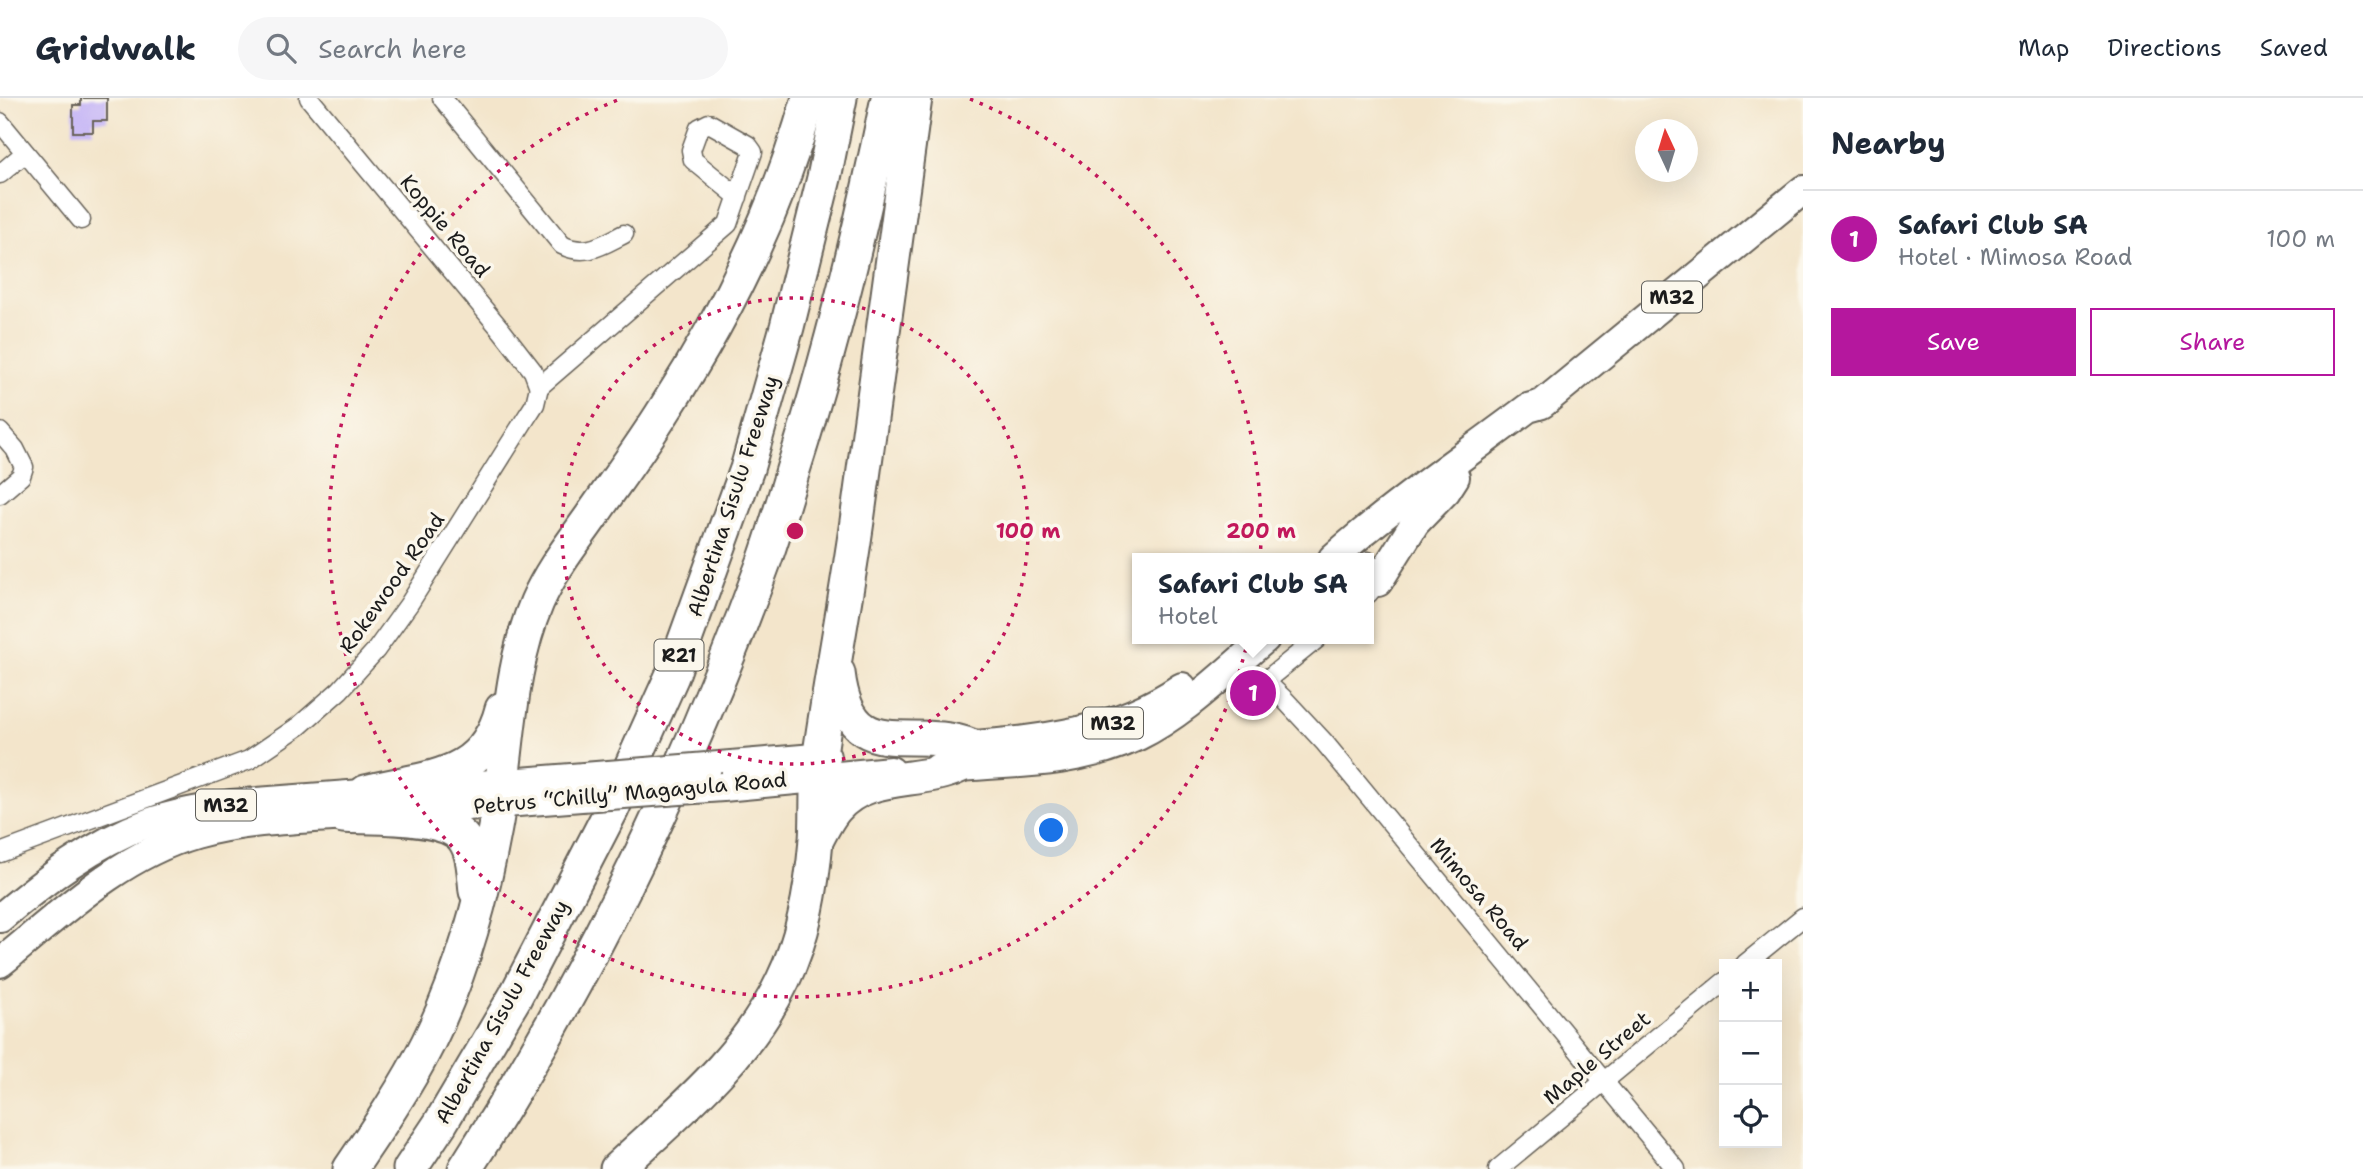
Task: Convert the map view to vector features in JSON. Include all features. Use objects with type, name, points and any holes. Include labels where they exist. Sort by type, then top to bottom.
[{"type":"highway","points":[[350,1169],[389,1111],[429,1042],[453,985],[485,875],[501,794],[518,668],[526,633],[547,582],[665,409],[737,285],[780,186],[809,98]]},
{"type":"highway","name":"Albertina Sisulu Freeway","points":[[410,1169],[440,1125],[515,997],[612,809],[672,676],[747,469],[787,327],[824,178],[840,98]]},
{"type":"highway","name":"R21","points":[[465,1169],[503,1110],[591,956],[661,813],[725,664],[766,556],[806,429],[850,274],[888,98]]},
{"type":"highway","points":[[617,1169],[718,1073],[744,1044],[766,1013],[793,958],[802,930],[816,841],[818,768],[857,522],[915,98]]},
{"type":"highway","points":[[816,841],[835,809],[857,790],[891,780],[944,773],[965,756],[960,741],[887,738],[866,731],[853,720],[843,701],[835,654]]},
{"type":"highway","points":[[366,792],[449,773],[472,761],[482,751],[498,725],[509,685],[518,668]]},
{"type":"highway","points":[[344,816],[430,822],[456,830],[469,849],[477,904]]},
{"type":"main road","name":"M32","points":[[1374,557],[1415,523],[1446,491],[1455,477],[1536,415],[1542,404],[1803,190]]},
{"type":"main road","name":"M32","points":[[1374,556],[1528,408],[1542,404]]},
{"type":"main road","name":"Petrus “Chilly” Magagula Road","points":[[0,964],[113,873],[194,834],[223,828],[344,816],[501,794],[965,756],[1111,724],[1164,699],[1189,683],[1237,644]]},
{"type":"main road","name":"Petrus “Chilly” Magagula Road","points":[[965,756],[1046,760],[1112,746],[1136,737],[1176,713],[1259,644]]},
{"type":"main road","name":"Petrus “Chilly” Magagula Road","points":[[0,918],[69,863],[93,849],[147,824],[189,811],[231,804],[366,792],[501,794]]},
{"type":"street","name":"Koppie Road","points":[[309,98],[502,331],[533,371],[539,387]]},
{"type":"street","points":[[442,98],[562,245],[572,250],[590,251],[624,234]]},
{"type":"street","points":[[0,122],[81,220]]},
{"type":"street","points":[[0,174],[25,153]]},
{"type":"street","points":[[539,387],[728,224],[738,197]]},
{"type":"street","name":"Rokewood Road","points":[[0,853],[249,760],[299,726],[358,672],[401,616],[527,418],[535,404],[539,387]]},
{"type":"street","points":[[0,432],[15,449],[24,467],[21,476],[0,494]]},
{"type":"street","points":[[1265,681],[1311,644]]},
{"type":"street","name":"Mimosa Road","points":[[1231,667],[1265,681],[1324,743],[1676,1169]]},
{"type":"street","points":[[1751,959],[1803,916]]},
{"type":"street","name":"Maple Street","points":[[1498,1169],[1719,986]]},
{"type":"building","points":[[81,98],[107,98],[107,121],[93,121],[93,132],[73,132],[73,105],[81,105]]},
{"type":"place","name":"Safari Club SA","points":[[1253,693]]}]
